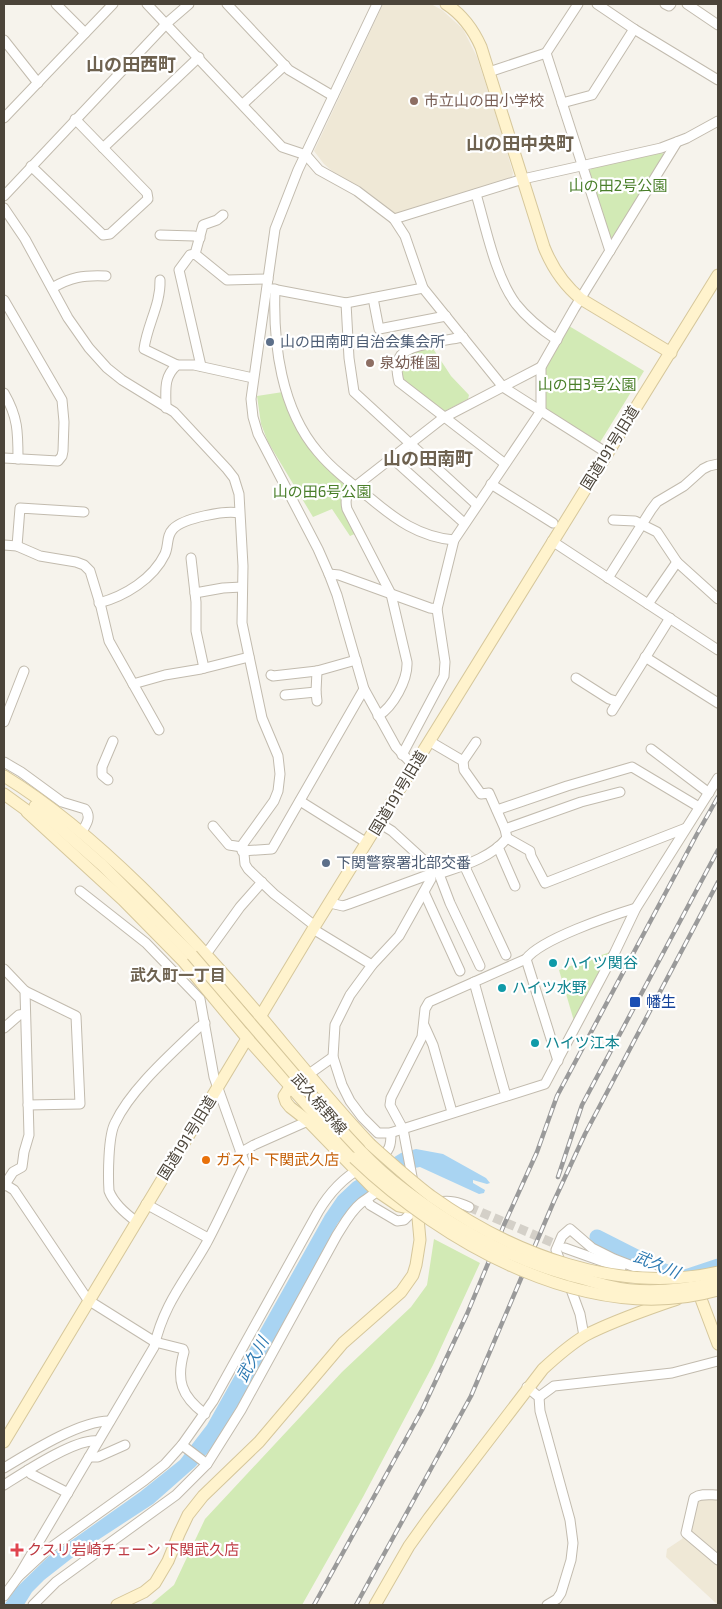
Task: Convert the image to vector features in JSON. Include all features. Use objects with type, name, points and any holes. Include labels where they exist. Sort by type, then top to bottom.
[{"type":"street","points":[[56,4],[85,33]]},
{"type":"street","points":[[4,118],[113,4]]},
{"type":"street","points":[[147,4],[167,23],[282,147],[306,155],[319,170],[358,191],[394,219],[405,236],[423,288],[503,387],[607,453]]},
{"type":"street","points":[[4,196],[75,118],[167,23],[189,4]]},
{"type":"street","points":[[227,4],[289,70],[333,96]]},
{"type":"street","points":[[377,4],[298,170],[275,229],[270,285],[251,399],[255,425],[318,549],[337,594],[364,689],[396,747],[414,766]]},
{"type":"street","points":[[446,4],[463,18],[474,32],[489,72],[546,253],[561,279],[581,299],[671,353]]},
{"type":"street","points":[[489,72],[546,53],[578,4]]},
{"type":"street","points":[[597,4],[718,80]]},
{"type":"street","points":[[666,4],[669,6],[671,4]]},
{"type":"street","points":[[687,4],[718,26]]},
{"type":"street","points":[[562,103],[592,95],[634,29]]},
{"type":"street","points":[[4,40],[38,82]]},
{"type":"street","points":[[546,53],[610,251]]},
{"type":"street","points":[[103,148],[199,57]]},
{"type":"street","points":[[243,104],[285,65]]},
{"type":"street","points":[[31,166],[103,235],[110,234],[148,199],[147,193],[75,118]]},
{"type":"street","points":[[394,219],[523,179],[662,148],[718,121]]},
{"type":"street","points":[[402,755],[444,676],[445,662],[437,609],[454,540],[504,463],[541,411],[541,368],[556,340],[677,142]]},
{"type":"street","points":[[476,194],[504,284],[524,313],[556,340]]},
{"type":"street","points":[[4,208],[25,239],[73,326],[89,348],[107,368],[134,389],[174,412],[231,473],[239,494],[243,566],[241,617],[264,725],[272,739],[278,756],[279,782],[274,801],[242,849],[245,864],[274,894],[314,927],[372,965]]},
{"type":"street","points":[[195,254],[203,225],[217,220],[223,215]]},
{"type":"street","points":[[160,235],[194,236],[200,238]]},
{"type":"street","points":[[195,254],[227,280],[270,285],[346,303],[423,288]]},
{"type":"street","points":[[195,254],[190,255],[179,270],[200,366]]},
{"type":"street","name":"国道191号旧道","points":[[4,1442],[314,927],[718,275]]},
{"type":"street","points":[[52,288],[71,278],[106,276]]},
{"type":"street","points":[[160,280],[160,294],[149,325],[144,349],[177,365],[194,364],[253,378]]},
{"type":"street","points":[[270,285],[284,383],[294,414],[307,438],[318,453],[336,471],[402,523],[432,537],[454,540]]},
{"type":"street","points":[[373,298],[379,329],[446,316]]},
{"type":"street","points":[[4,300],[7,315],[58,392],[64,408],[63,451],[60,459],[54,462],[4,458]]},
{"type":"street","points":[[346,303],[349,358],[354,392],[476,505]]},
{"type":"street","points":[[463,337],[408,349],[400,356],[396,369],[399,382],[443,418],[504,463]]},
{"type":"street","points":[[166,408],[165,384],[170,373],[177,365]]},
{"type":"street","points":[[378,716],[388,711],[408,671],[407,662],[391,594],[347,509],[347,496],[443,418],[541,368]]},
{"type":"street","points":[[4,393],[11,405],[17,423],[18,459]]},
{"type":"street","points":[[393,459],[464,523]]},
{"type":"street","points":[[608,578],[657,502],[684,486],[703,469],[718,464]]},
{"type":"street","points":[[490,484],[553,522]]},
{"type":"street","points":[[16,546],[20,508],[84,512]]},
{"type":"street","points":[[99,603],[130,590],[146,578],[166,553],[169,535],[178,525],[222,513],[239,513]]},
{"type":"street","points":[[613,520],[635,521],[657,532],[677,562],[718,599]]},
{"type":"street","points":[[552,541],[718,650]]},
{"type":"street","points":[[4,545],[16,546],[40,556],[84,564],[90,571],[108,641],[159,730]]},
{"type":"street","points":[[192,558],[196,631],[204,668]]},
{"type":"street","points":[[648,604],[677,562]]},
{"type":"street","points":[[329,574],[339,575],[437,609]]},
{"type":"street","points":[[195,592],[242,587]]},
{"type":"street","points":[[612,711],[616,701],[670,618]]},
{"type":"street","points":[[133,684],[165,675],[249,657]]},
{"type":"street","points":[[645,657],[718,703]]},
{"type":"street","points":[[271,675],[317,671],[356,660]]},
{"type":"street","points":[[4,722],[24,671]]},
{"type":"street","points":[[285,694],[317,697],[317,671]]},
{"type":"street","points":[[576,678],[609,699],[616,701]]},
{"type":"street","points":[[213,826],[229,845],[242,849],[272,849],[364,689]]},
{"type":"street","points":[[430,741],[463,761]]},
{"type":"street","points":[[108,780],[102,775],[102,767],[113,742]]},
{"type":"street","points":[[476,742],[463,761],[464,770],[481,794],[489,792],[506,834],[530,851],[545,883],[686,828]]},
{"type":"street","points":[[651,749],[709,793]]},
{"type":"street","points":[[4,762],[22,772],[62,802],[85,809],[88,814],[88,820],[81,834]]},
{"type":"street","points":[[497,810],[567,786],[632,767],[698,807]]},
{"type":"street","points":[[4,776],[81,834],[172,919],[227,978],[370,1144],[414,1183],[448,1208],[511,1242],[555,1260],[598,1272],[654,1280],[689,1278],[718,1272]]},
{"type":"street","points":[[435,873],[399,936],[372,965],[350,995],[342,1010],[333,1036],[333,1057],[342,1085],[350,1101],[362,1117],[378,1133],[391,1133],[452,1112],[545,1084],[615,952],[636,908],[718,778]]},
{"type":"street","name":"武久椋野線","points":[[4,782],[23,796],[102,866],[192,955],[353,1143],[392,1180],[439,1215],[494,1246],[539,1265],[611,1287],[643,1290],[677,1290],[718,1283]]},
{"type":"street","points":[[330,903],[338,905],[349,904],[435,873],[464,865],[498,847],[506,834],[581,802],[620,792]]},
{"type":"street","name":"武久椋野線","points":[[4,794],[27,812],[48,824],[102,866]]},
{"type":"street","points":[[300,801],[367,843]]},
{"type":"street","points":[[4,1596],[18,1578],[154,1347],[161,1320],[168,1304],[208,1238],[245,1164],[214,1076],[205,1023],[205,996],[184,962],[123,900],[27,812]]},
{"type":"street","points":[[380,823],[398,837],[435,873],[480,966]]},
{"type":"street","points":[[498,847],[515,886]]},
{"type":"street","points":[[464,865],[506,955]]},
{"type":"street","points":[[209,950],[234,914],[262,882]]},
{"type":"street","points":[[80,891],[146,943],[205,996],[247,1038],[354,1158],[404,1202],[450,1234],[502,1261],[547,1279],[593,1293],[634,1299],[671,1299],[697,1296],[718,1290]]},
{"type":"street","points":[[424,892],[460,971]]},
{"type":"street","points":[[117,1605],[144,1592],[154,1583],[168,1560],[188,1515],[203,1496],[259,1442],[343,1343],[401,1292],[413,1276],[419,1253],[417,1207],[403,1129],[390,1105],[422,1037],[425,1009],[429,1002],[526,959],[531,952],[548,941],[636,908]]},
{"type":"street","points":[[526,959],[558,1061]]},
{"type":"street","points":[[4,971],[25,991],[76,1016],[80,1104],[28,1105]]},
{"type":"street","points":[[205,996],[227,978]]},
{"type":"street","points":[[474,982],[506,1096]]},
{"type":"street","points":[[25,991],[29,1135],[22,1167],[13,1172],[5,1186],[14,1190],[88,1300],[155,1342],[183,1349],[184,1352],[179,1371],[181,1383],[194,1406],[205,1414]]},
{"type":"street","points":[[4,1028],[19,1015],[25,1014]]},
{"type":"street","points":[[137,1222],[128,1216],[109,1191],[111,1139],[114,1124],[124,1108],[146,1081],[205,1023]]},
{"type":"street","points":[[424,1024],[433,1045],[452,1112]]},
{"type":"street","points":[[294,1057],[295,1066],[290,1087],[284,1096],[286,1102],[308,1121],[357,1173],[376,1190],[399,1206],[408,1208],[447,1200],[469,1207]]},
{"type":"street","points":[[308,1074],[333,1057]]},
{"type":"street","points":[[240,1153],[308,1121]]},
{"type":"street","points":[[18,1578],[46,1551],[155,1472],[182,1445],[205,1414],[329,1194],[386,1154],[390,1146],[391,1133]]},
{"type":"street","points":[[34,1605],[56,1582],[176,1495],[207,1464],[241,1410],[337,1235],[353,1212],[376,1190]]},
{"type":"street","points":[[367,1200],[370,1205],[397,1222],[404,1220],[417,1207]]},
{"type":"street","points":[[146,1204],[208,1238]]},
{"type":"street","points":[[584,1336],[580,1314],[556,1250],[562,1236],[570,1229],[592,1248],[614,1259],[698,1291],[718,1344]]},
{"type":"street","points":[[565,1248],[664,1283],[698,1291]]},
{"type":"street","name":"武久椋野線","points":[[584,1279],[643,1285],[677,1285],[718,1277]]},
{"type":"street","points":[[375,1605],[409,1546],[543,1368],[584,1336],[616,1321],[718,1283]]},
{"type":"street","points":[[539,1398],[554,1386],[672,1373],[718,1361]]},
{"type":"street","points":[[527,1387],[539,1398],[540,1410],[570,1520],[573,1543],[569,1567],[561,1593],[557,1599],[547,1605]]},
{"type":"street","points":[[4,1468],[68,1433],[94,1423],[110,1421]]},
{"type":"street","points":[[4,1485],[28,1470],[85,1442],[98,1441]]},
{"type":"street","points":[[89,1458],[98,1457],[125,1445]]},
{"type":"street","points":[[182,1445],[207,1464]]},
{"type":"street","points":[[28,1470],[31,1474],[68,1493]]},
{"type":"street","points":[[718,1495],[704,1494],[694,1498],[686,1533],[718,1560]]},
{"type":"shaded area","name":"市立山の田小学校","points":[[383,4],[431,4],[442,10],[463,29],[477,57],[513,173],[512,177],[446,201],[397,214],[366,191],[339,177],[324,164],[314,151]]},
{"type":"shaded area","points":[[718,1497],[718,1605],[666,1557],[667,1549],[682,1539],[688,1531],[696,1499]]},
{"type":"green space","name":"山の田2号公園","points":[[662,152],[664,156],[615,238],[610,238],[589,171],[592,168]]},
{"type":"green space","name":"山の田3号公園","points":[[569,326],[644,371],[599,444],[546,410],[545,366]]},
{"type":"green space","points":[[432,347],[451,376],[469,395],[468,399],[443,412],[402,381],[399,372],[401,364],[409,353]]},
{"type":"green space","name":"山の田6号公園","points":[[283,392],[319,460],[347,487],[357,533],[350,536],[332,509],[313,517],[268,442],[261,424],[257,396]]},
{"type":"green space","points":[[610,952],[574,1021],[559,970]]},
{"type":"green space","points":[[434,1239],[480,1263],[433,1365],[363,1497],[302,1605],[150,1605],[174,1585],[205,1519],[342,1372],[411,1307],[427,1285]]},
{"type":"water","points":[[416,1149],[443,1154],[486,1178],[490,1183],[487,1184],[473,1180],[473,1183],[485,1190],[484,1193],[479,1194],[420,1167],[409,1169],[390,1177],[358,1200],[338,1223],[233,1415],[212,1448],[195,1467],[153,1504],[81,1551],[44,1580],[32,1592],[24,1605],[4,1605],[17,1587],[48,1557],[140,1492],[180,1460],[207,1425],[325,1215],[338,1196],[353,1182],[401,1153]]},
{"type":"waterway","name":"武久川","points":[[597,1237],[664,1271],[685,1277],[718,1266]]},
{"type":"tunnel","points":[[469,1207],[565,1248]]},
{"type":"railway","points":[[314,1605],[422,1410],[467,1314],[537,1152],[557,1096],[718,797]]},
{"type":"railway","points":[[558,1177],[582,1105],[718,850]]},
{"type":"railway","points":[[356,1605],[471,1396],[554,1201],[585,1134],[718,882]]},
{"type":"place","name":"市立山の田小学校","points":[[414,101]]},
{"type":"place","name":"山の田南町自治会集会所","points":[[270,342]]},
{"type":"place","name":"泉幼稚園","points":[[370,363]]},
{"type":"place","name":"下関警察署北部交番","points":[[326,863]]},
{"type":"place","name":"ハイツ関谷","points":[[553,963]]},
{"type":"place","name":"ハイツ水野","points":[[502,988]]},
{"type":"place","name":"幡生","points":[[635,1002]]},
{"type":"place","name":"ハイツ江本","points":[[535,1043]]},
{"type":"place","name":"ガスト 下関武久店","points":[[206,1160]]},
{"type":"place","name":"クスリ岩崎チェーン 下関武久店","points":[[17,1550]]},
{"type":"district","name":"山の田西町","points":[[131,65]]},
{"type":"district","name":"山の田中央町","points":[[520,144]]},
{"type":"district","name":"山の田南町","points":[[428,459]]},
{"type":"district","name":"武久町一丁目","points":[[178,975]]}]
